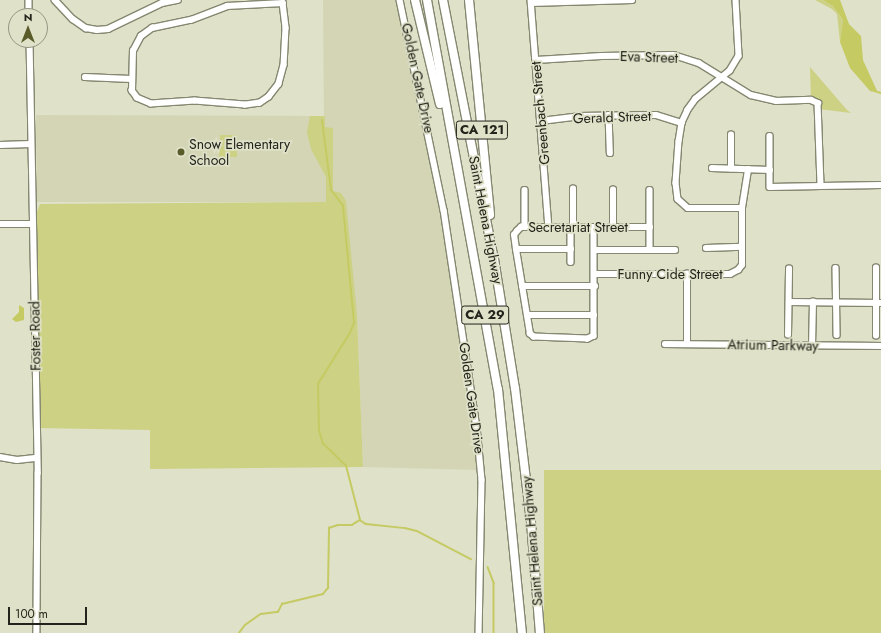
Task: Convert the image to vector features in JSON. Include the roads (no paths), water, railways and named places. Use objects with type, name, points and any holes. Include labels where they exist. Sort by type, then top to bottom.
[{"type":"highway","points":[[415,0],[473,251]]},
{"type":"highway","name":"Saint Helena Highway","points":[[427,0],[473,251],[504,435],[522,633]]},
{"type":"highway","name":"Saint Helena Highway","points":[[443,0],[494,259],[524,462],[540,633]]},
{"type":"highway","name":"CA 121","points":[[469,0],[494,259]]},
{"type":"street","points":[[55,0],[73,19],[86,28],[97,30],[108,29],[162,3],[178,0]]},
{"type":"street","name":"Golden Gate Drive","points":[[400,0],[444,210],[477,427],[482,487],[479,633]]},
{"type":"street","points":[[531,2],[632,0]]},
{"type":"street","points":[[736,0],[739,56],[733,67],[696,99],[682,123],[677,160],[678,199],[688,208],[742,208]]},
{"type":"street","points":[[283,2],[286,28],[284,65],[279,84],[269,97],[260,103],[245,105],[195,101],[151,104],[137,98],[132,91],[131,80],[133,51],[136,42],[152,28],[191,20],[227,6],[283,2]]},
{"type":"street","name":"Greenbach Street","points":[[531,2],[550,227]]},
{"type":"street","name":"Foster Road","points":[[30,48],[37,458],[37,633]]},
{"type":"street","name":"Eva Street","points":[[536,60],[601,56],[674,56],[699,63],[751,95],[776,101],[811,100],[818,103],[821,186]]},
{"type":"street","points":[[84,77],[131,80]]},
{"type":"street","points":[[609,115],[610,153]]},
{"type":"street","name":"Gerald Street","points":[[541,121],[609,115],[656,115],[682,123]]},
{"type":"street","points":[[731,135],[731,169]]},
{"type":"street","points":[[770,136],[770,187],[881,185]]},
{"type":"street","points":[[0,145],[32,144]]},
{"type":"street","points":[[712,168],[770,170]]},
{"type":"street","name":"Funny Cide Street","points":[[595,274],[730,274],[738,270],[742,265],[742,208],[748,169]]},
{"type":"street","points":[[525,190],[525,226]]},
{"type":"street","points":[[571,262],[573,190]]},
{"type":"street","points":[[613,190],[613,227]]},
{"type":"street","points":[[650,190],[650,250]]},
{"type":"street","points":[[0,224],[32,224]]},
{"type":"street","name":"Secretariat Street","points":[[594,315],[594,336],[588,339],[538,338],[530,334],[514,235],[521,226],[650,227]]},
{"type":"street","points":[[527,315],[594,315],[594,227]]},
{"type":"street","points":[[706,248],[742,247]]},
{"type":"street","points":[[516,249],[571,249]]},
{"type":"street","points":[[595,250],[675,250]]},
{"type":"street","points":[[836,268],[837,335]]},
{"type":"street","points":[[876,268],[878,303],[876,336]]},
{"type":"street","points":[[788,335],[789,269]]},
{"type":"street","points":[[687,274],[687,344]]},
{"type":"street","points":[[522,286],[595,286]]},
{"type":"street","points":[[789,302],[878,303]]},
{"type":"street","points":[[812,346],[813,302]]},
{"type":"street","name":"Atrium Parkway","points":[[665,344],[881,346]]},
{"type":"street","points":[[0,457],[17,460],[37,458]]},
{"type":"waterway","points":[[239,633],[245,625],[261,614],[278,612],[282,604],[323,594],[328,588],[329,528],[338,525],[352,525],[360,520],[346,466],[323,444],[319,431],[318,384],[350,333],[354,323],[343,206],[331,190],[322,121]]},
{"type":"waterway","points":[[360,520],[366,524],[405,528],[417,531],[471,559]]},
{"type":"waterway","points":[[488,567],[494,583],[494,633]]},
{"type":"place","name":"Snow Elementary School","points":[[181,152]]}]
